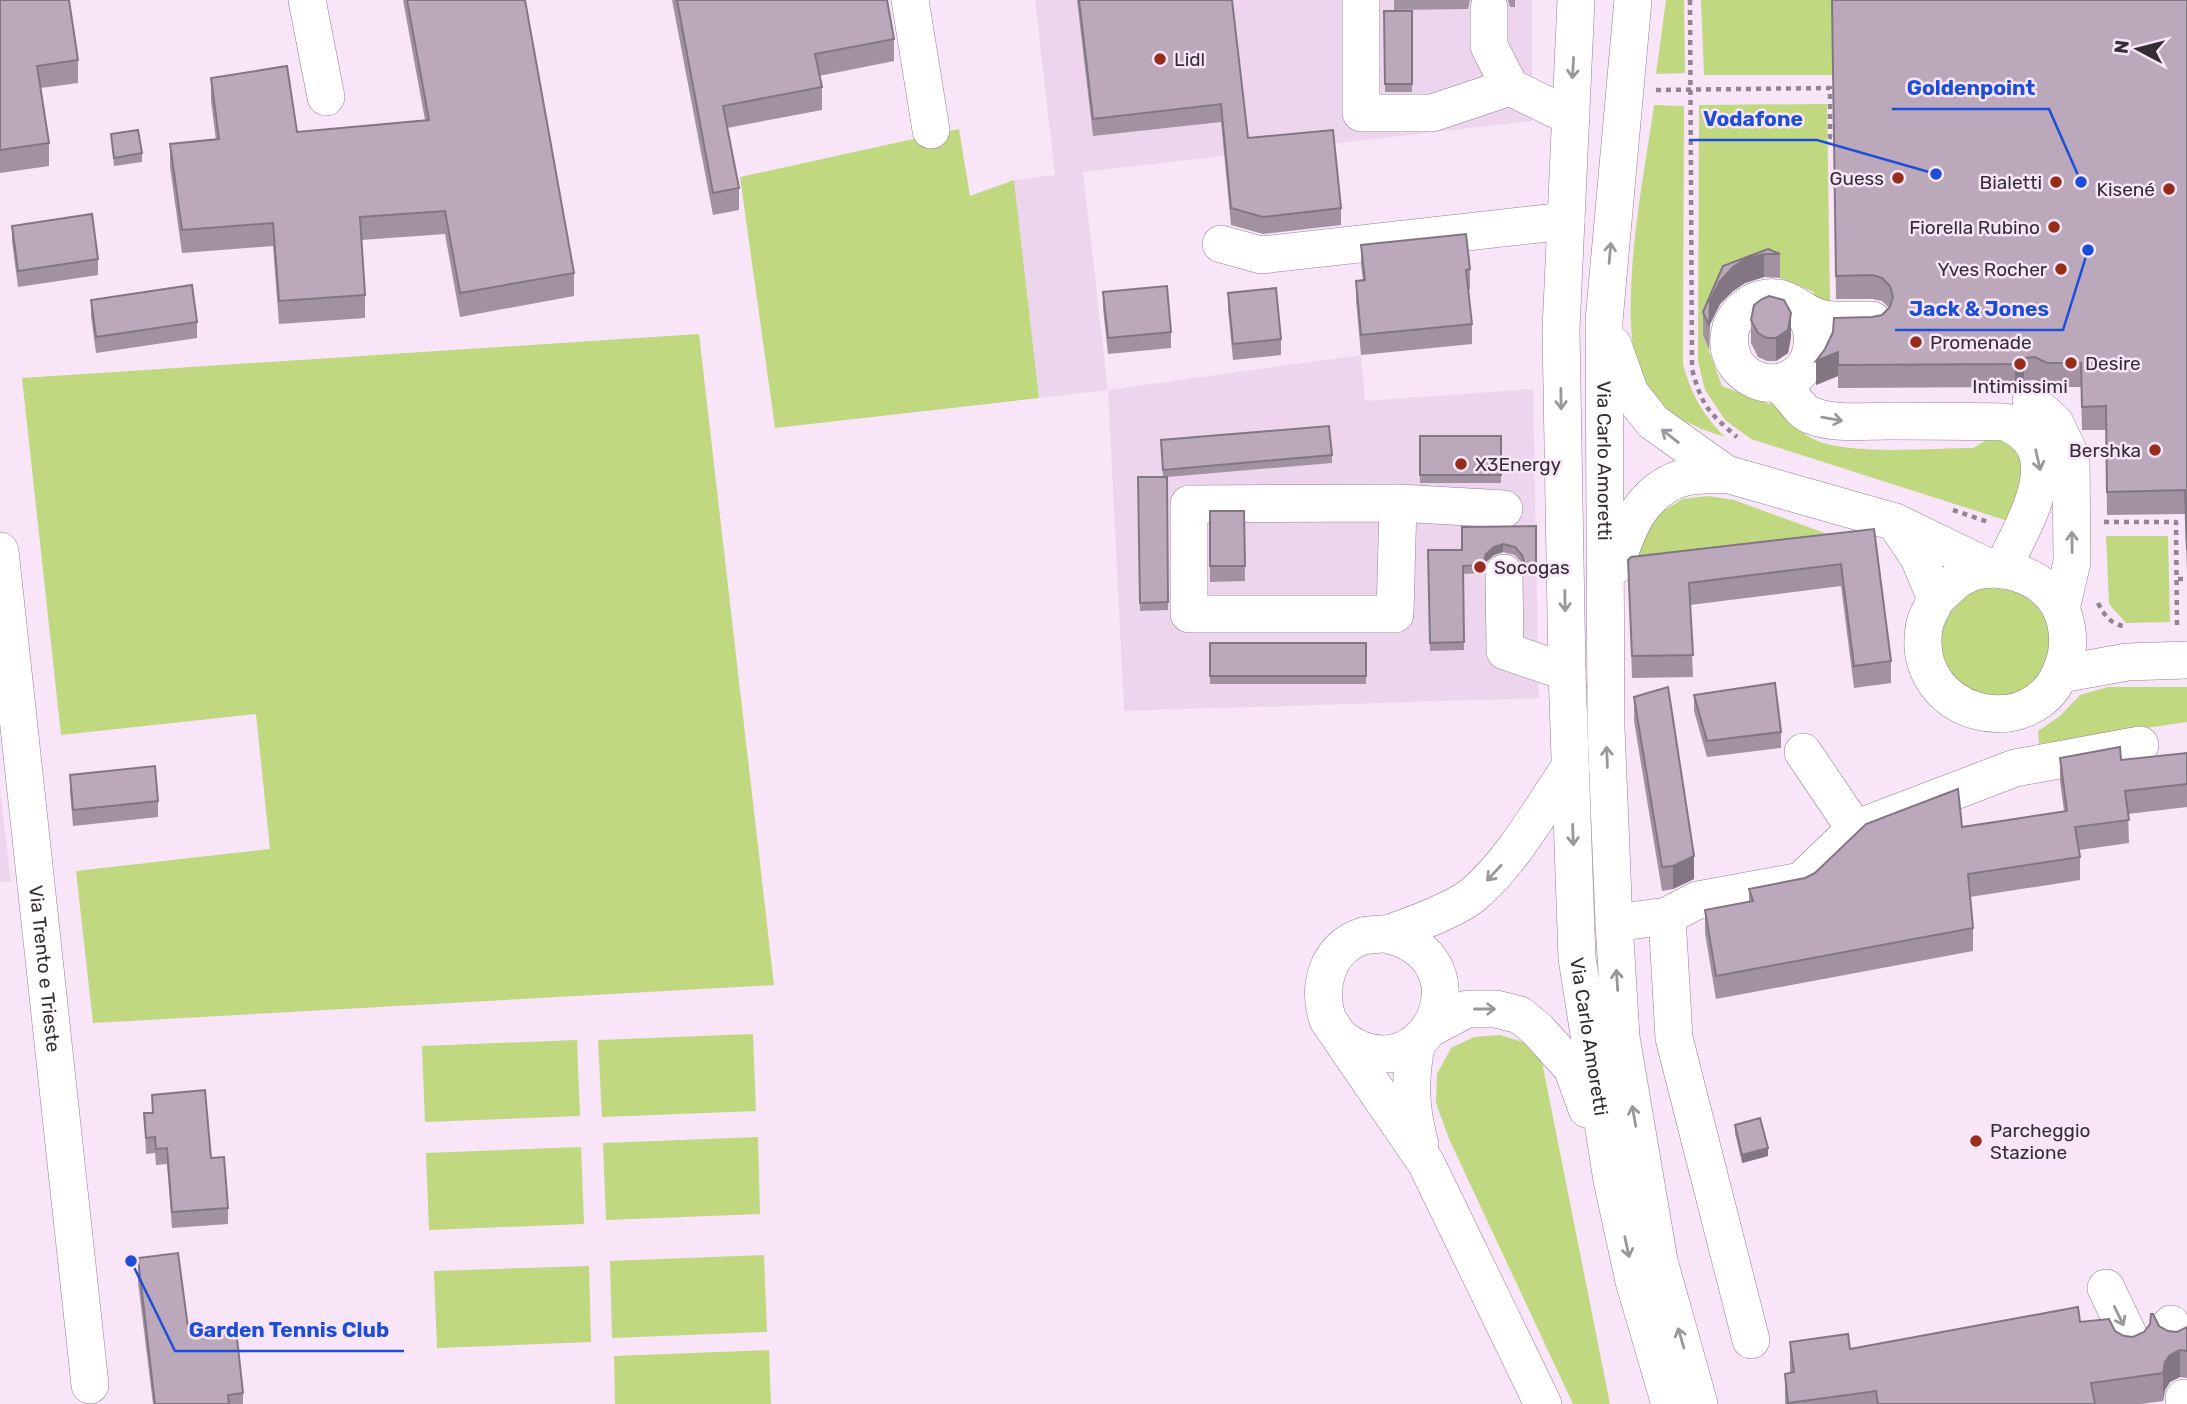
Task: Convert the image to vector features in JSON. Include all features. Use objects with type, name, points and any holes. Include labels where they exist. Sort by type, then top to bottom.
[{"type":"street","points":[[307,0],[326,97]]},
{"type":"street","points":[[909,0],[931,130]]},
{"type":"street","points":[[1361,0],[1361,113],[1432,113],[1510,87]]},
{"type":"street","name":"Via Carlo Amoretti","points":[[1576,0],[1561,330],[1562,484],[1577,958],[1612,1180],[1634,1281],[1670,1404]]},
{"type":"street","name":"Via Carlo Amoretti","points":[[1633,0],[1604,321],[1606,728],[1614,923],[1621,1037],[1659,1262],[1699,1404]]},
{"type":"street","points":[[1489,8],[1489,46],[1510,87],[1571,117]]},
{"type":"street","points":[[1221,244],[1261,255],[1566,221]]},
{"type":"street","points":[[1872,320],[1830,320],[1779,299],[1765,298],[1759,351],[1808,414],[1839,421],[2005,422],[2023,429],[2032,441],[2038,458],[2038,494],[1997,569],[1961,577],[1936,599],[1924,626],[1923,657],[1935,684],[1958,705],[1986,715],[2016,712],[2043,698],[2061,674],[2067,655],[2064,622],[2073,562],[2071,457],[2055,423],[2031,401]]},
{"type":"street","points":[[1759,351],[1814,335],[1810,322],[1797,307]]},
{"type":"street","points":[[1604,321],[1630,393],[1653,422],[1726,474],[1895,522],[1997,569],[2020,573],[2043,587],[2064,622],[2128,645]]},
{"type":"street","points":[[1606,589],[1631,522],[1652,495],[1683,478],[1726,474]]},
{"type":"street","points":[[1398,503],[1395,614],[1189,614],[1189,505],[1398,503],[1504,522],[1562,484]]},
{"type":"street","points":[[1895,522],[1919,558],[1936,599]]},
{"type":"street","name":"Via Trento e Trieste","points":[[0,551],[90,1385]]},
{"type":"street","points":[[1504,573],[1505,651],[1567,672]]},
{"type":"street","points":[[2061,674],[2128,645],[2180,640]]},
{"type":"street","points":[[1614,923],[1667,916],[1698,900],[1801,881],[1855,828],[2015,768],[2140,745]]},
{"type":"street","points":[[1803,752],[1855,828]]},
{"type":"street","points":[[1543,1404],[1426,1163],[1328,1020],[1323,1006],[1323,984],[1331,962],[1347,944],[1363,936],[1386,934],[1418,923],[1470,897],[1498,871],[1570,767]]},
{"type":"street","points":[[1667,916],[1674,1038],[1751,1340]]},
{"type":"street","points":[[1386,934],[1404,938],[1423,950],[1435,967],[1441,986],[1439,1009],[1424,1035],[1410,1086],[1413,1118],[1426,1163]]},
{"type":"street","name":"Via Carlo Amoretti","points":[[1343,1040],[1363,1051],[1383,1054],[1402,1050],[1467,1009],[1496,1009],[1520,1015],[1538,1030],[1572,1068],[1612,1180]]},
{"type":"street","name":"Via Carlo Amoretti","points":[[1621,1037],[1674,1038]]},
{"type":"street","points":[[2106,1288],[2128,1334],[2130,1344]]},
{"type":"path","points":[[1644,90],[1830,88],[1830,137],[1847,136]]},
{"type":"path","points":[[2097,523],[2176,522],[2180,640]]},
{"type":"path","points":[[2178,579],[2187,579]]},
{"type":"path","points":[[2097,590],[2098,603],[2105,617],[2116,625],[2128,645]]},
{"type":"path","points":[[2166,627],[2180,640]]},
{"type":"path","points":[[2180,640],[2187,627]]},
{"type":"shaded area","points":[[1035,0],[1532,0],[1532,121],[1083,172],[1108,390],[1039,398],[1014,180],[1055,175]]},
{"type":"shaded area","points":[[1361,355],[1365,401],[1533,389],[1539,698],[1124,711],[1108,390]]},
{"type":"shaded area","points":[[0,789],[11,882],[0,882]]},
{"type":"green space","points":[[1666,0],[1684,0],[1685,73],[1656,74]]},
{"type":"green space","points":[[1701,0],[1832,0],[1833,75],[1704,75]]},
{"type":"green space","points":[[1827,104],[1830,304],[1810,304],[1814,292],[1768,273],[1723,289],[1703,335],[1722,386],[1769,404],[1776,401],[1802,432],[1813,439],[1847,448],[1973,448],[1988,439],[2006,436],[2030,457],[2011,522],[1751,439],[1725,420],[1705,390],[1698,361],[1699,105]]},
{"type":"green space","points":[[1654,105],[1684,106],[1683,364],[1699,404],[1725,437],[1680,419],[1660,405],[1645,386],[1636,360],[1631,327],[1631,290],[1638,208]]},
{"type":"green space","points":[[959,129],[970,196],[1014,180],[1039,398],[775,428],[740,177]]},
{"type":"green space","points":[[699,334],[774,985],[93,1023],[76,871],[270,849],[256,714],[61,735],[22,378]]},
{"type":"green space","points":[[1708,496],[1734,500],[1874,551],[1628,579],[1629,558],[1661,512],[1683,499]]},
{"type":"green space","points":[[2106,536],[2168,536],[2170,622],[2126,623],[2109,604]]},
{"type":"green space","points":[[1995,585],[2016,589],[2035,601],[2047,620],[2051,641],[2047,662],[2035,681],[2016,693],[1995,697],[1974,693],[1955,681],[1943,662],[1939,641],[1943,620],[1955,601],[1974,589]]},
{"type":"green space","points":[[2108,687],[2187,687],[2187,722],[2039,744],[2038,731],[2060,716],[2080,695]]},
{"type":"green space","points":[[753,1034],[756,1111],[602,1117],[598,1040]]},
{"type":"green space","points":[[1500,1035],[1523,1042],[1542,1062],[1610,1404],[1573,1404],[1449,1139],[1436,1103],[1437,1074],[1451,1048],[1474,1037]]},
{"type":"green space","points":[[577,1040],[580,1116],[425,1122],[422,1046]]},
{"type":"green space","points":[[758,1137],[760,1214],[606,1220],[603,1143]]},
{"type":"green space","points":[[581,1147],[584,1224],[429,1230],[426,1153]]},
{"type":"green space","points":[[764,1255],[767,1332],[612,1338],[610,1261]]},
{"type":"green space","points":[[589,1266],[591,1342],[437,1348],[434,1271]]},
{"type":"green space","points":[[769,1350],[771,1404],[615,1404],[614,1356]]},
{"type":"building","points":[[0,0],[69,0],[78,60],[37,66],[49,143],[0,150]]},
{"type":"building","points":[[407,0],[525,0],[574,273],[460,293],[445,211],[360,217],[365,295],[279,301],[273,223],[182,230],[170,144],[219,139],[211,78],[287,66],[297,132],[429,120]]},
{"type":"building","points":[[677,0],[887,0],[894,39],[815,54],[822,87],[723,106],[739,188],[713,193]]},
{"type":"building","name":"Lidl","points":[[1079,0],[1232,0],[1248,138],[1333,130],[1341,208],[1263,217],[1231,208],[1221,104],[1093,119]]},
{"type":"building","points":[[1832,0],[2187,0],[2187,550],[2185,490],[2107,492],[2106,406],[2082,407],[2081,363],[2047,363],[2035,357],[2024,358],[2015,364],[1838,365],[1838,352],[1816,361],[1833,332],[1834,318],[1882,315],[1890,307],[1893,297],[1890,286],[1882,278],[1872,275],[1836,276]]},
{"type":"building","points":[[1384,11],[1412,11],[1412,84],[1385,84]]},
{"type":"building","points":[[138,130],[142,153],[114,158],[111,134]]},
{"type":"building","points":[[92,214],[98,259],[18,271],[12,226]]},
{"type":"building","points":[[1466,234],[1470,269],[1466,270],[1472,324],[1361,335],[1356,281],[1365,280],[1361,245]]},
{"type":"building","points":[[1768,249],[1780,254],[1764,254],[1745,259],[1720,281],[1710,301],[1709,326],[1703,312],[1723,266]]},
{"type":"building","points":[[192,285],[197,322],[96,337],[91,300]]},
{"type":"building","points":[[1167,286],[1171,332],[1108,338],[1103,292]]},
{"type":"building","points":[[1276,288],[1281,339],[1233,344],[1228,293]]},
{"type":"building","points":[[1769,296],[1784,300],[1791,313],[1788,330],[1776,338],[1767,338],[1758,333],[1751,320],[1754,305]]},
{"type":"building","points":[[1329,426],[1332,455],[1163,470],[1161,440]]},
{"type":"building","points":[[1420,436],[1501,436],[1501,475],[1420,475]]},
{"type":"building","points":[[1138,477],[1167,477],[1168,602],[1140,603]]},
{"type":"building","points":[[1210,511],[1244,511],[1245,566],[1210,566]]},
{"type":"building","points":[[1536,526],[1536,564],[1525,565],[1522,555],[1515,547],[1503,544],[1486,554],[1483,565],[1463,566],[1464,642],[1430,643],[1428,550],[1462,550],[1462,527]]},
{"type":"building","points":[[1874,529],[1891,661],[1854,666],[1841,564],[1689,583],[1693,655],[1632,656],[1628,560],[1631,557]]},
{"type":"building","points":[[1210,643],[1366,643],[1366,676],[1210,676]]},
{"type":"building","points":[[1775,683],[1781,732],[1707,741],[1694,695]]},
{"type":"building","points":[[1668,687],[1694,856],[1673,866],[1662,867],[1634,697]]},
{"type":"building","points":[[2120,747],[2121,760],[2187,753],[2187,784],[2125,791],[2129,820],[2075,827],[2080,857],[1968,874],[1973,928],[1716,976],[1705,910],[1753,901],[1749,889],[1805,878],[1815,873],[1866,824],[1958,789],[1962,827],[2067,811],[2060,758]]},
{"type":"building","points":[[155,766],[158,801],[73,810],[70,775]]},
{"type":"building","points":[[205,1090],[211,1158],[224,1157],[228,1208],[172,1212],[167,1148],[156,1149],[155,1137],[146,1138],[144,1113],[153,1113],[152,1095]]},
{"type":"building","points":[[1760,1118],[1768,1148],[1742,1155],[1735,1125]]},
{"type":"building","points":[[178,1253],[189,1335],[236,1329],[243,1393],[228,1395],[229,1404],[155,1404],[138,1258]]},
{"type":"building","points":[[2078,1307],[2080,1322],[2109,1319],[2115,1331],[2124,1336],[2133,1337],[2144,1332],[2150,1324],[2151,1314],[2159,1326],[2168,1331],[2177,1332],[2187,1327],[2187,1351],[2180,1350],[2170,1355],[2165,1362],[2163,1373],[2091,1383],[2095,1404],[1878,1404],[1876,1391],[1788,1403],[1785,1374],[1794,1372],[1790,1342],[1848,1334],[1850,1349]]},
{"type":"place","name":"Lidl","points":[[1160,59]]},
{"type":"place","name":"Vodafone","points":[[1936,174]]},
{"type":"place","name":"Guess","points":[[1898,178]]},
{"type":"place","name":"Bialetti","points":[[2056,182]]},
{"type":"place","name":"Goldenpoint","points":[[2081,182]]},
{"type":"place","name":"Kisené","points":[[2169,189]]},
{"type":"place","name":"Fiorella Rubino","points":[[2054,227]]},
{"type":"place","name":"Jack & Jones","points":[[2088,250]]},
{"type":"place","name":"Yves Rocher","points":[[2061,269]]},
{"type":"place","name":"Promenade","points":[[1916,342]]},
{"type":"place","name":"Desire","points":[[2071,363]]},
{"type":"place","name":"Intimissimi","points":[[2020,364]]},
{"type":"place","name":"Bershka","points":[[2155,450]]},
{"type":"place","name":"X3Energy","points":[[1461,464]]},
{"type":"place","name":"Socogas","points":[[1480,567]]},
{"type":"place","name":"Parcheggio Stazione","points":[[1976,1141]]},
{"type":"place","name":"Garden Tennis Club","points":[[131,1261]]}]
